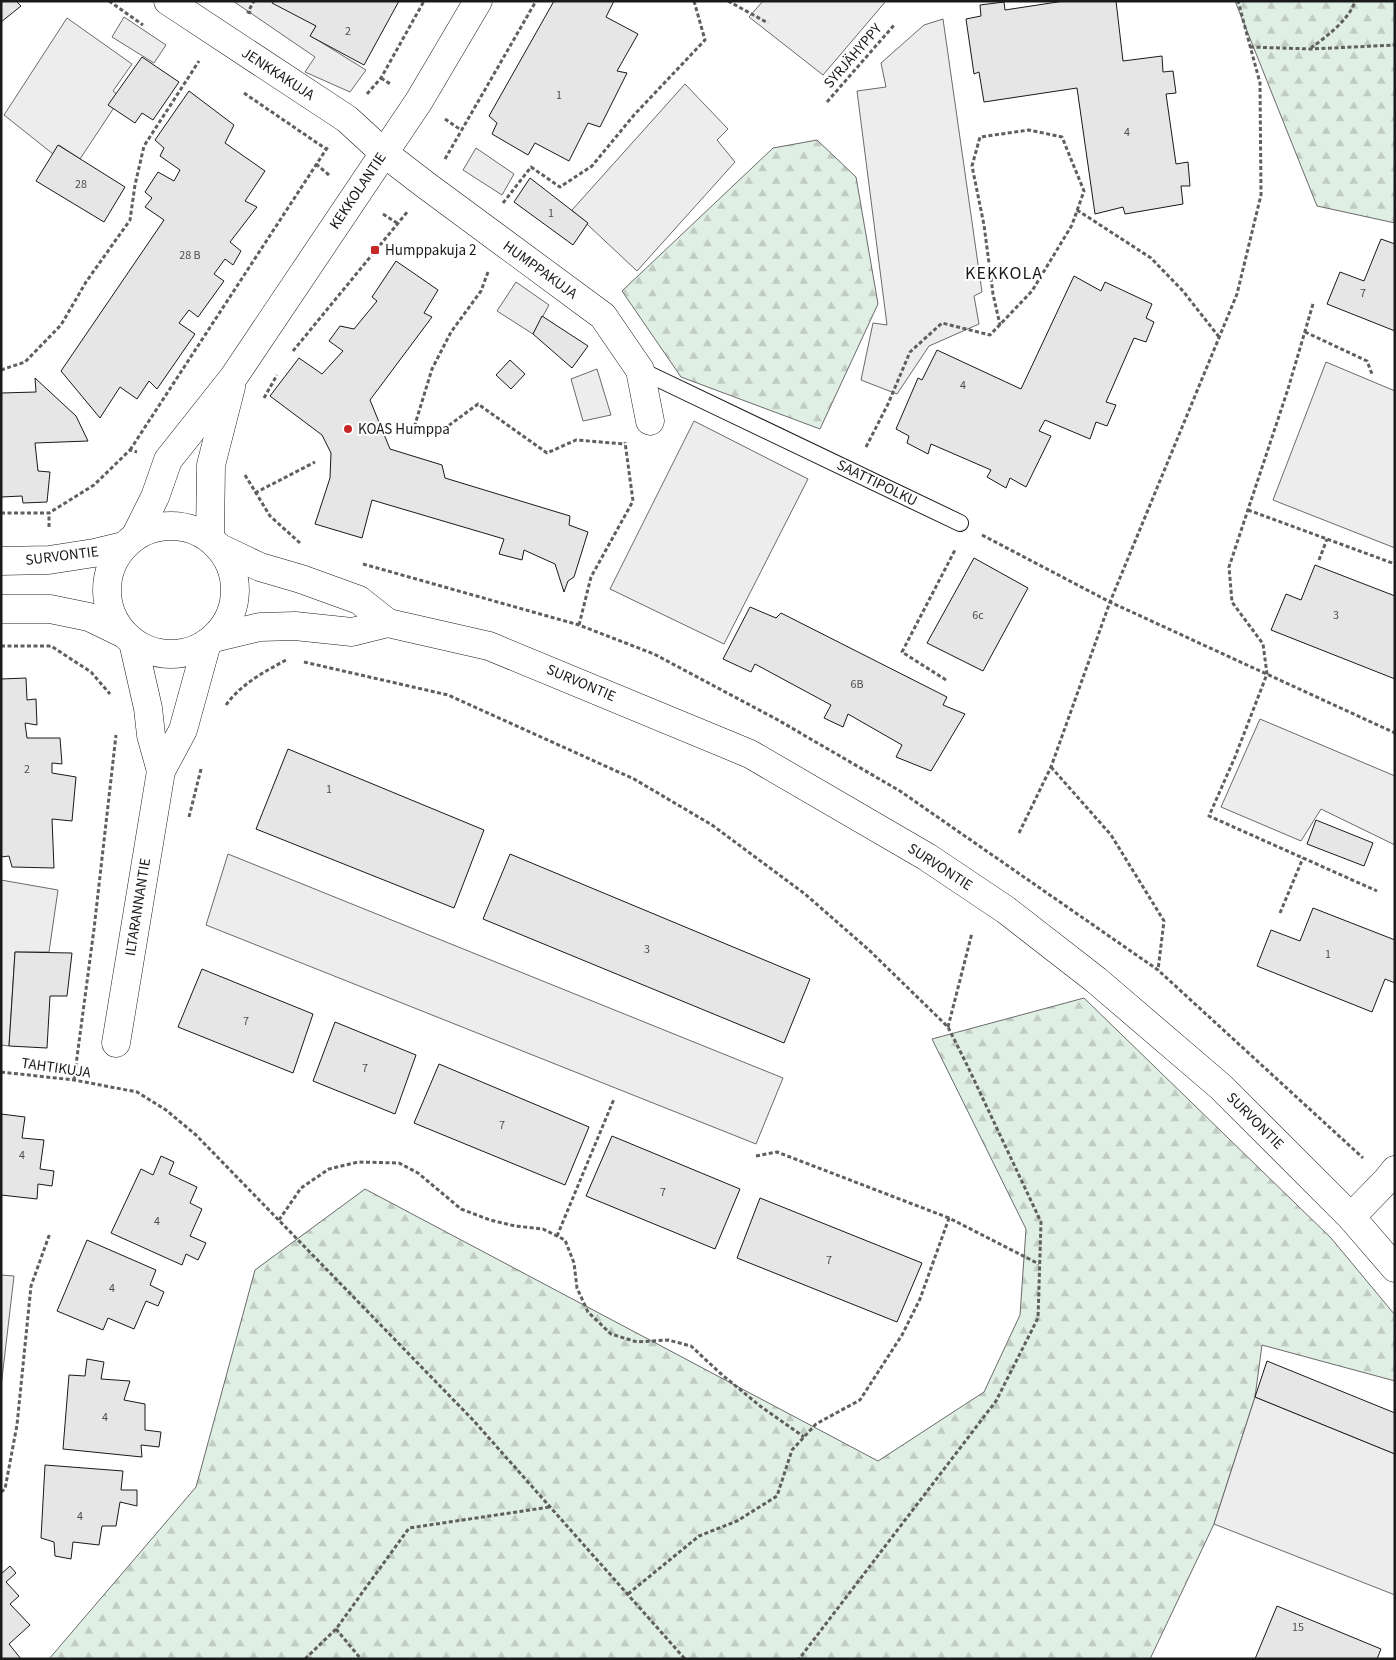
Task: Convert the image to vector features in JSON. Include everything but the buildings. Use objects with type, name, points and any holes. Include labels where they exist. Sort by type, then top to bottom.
[{"type":"main road","name":"JENKKAKUJA","points":[[168,1],[347,120],[384,153]]},
{"type":"main road","name":"KEKKOLANTIE","points":[[129,541],[155,497],[168,460],[233,378],[419,101],[478,1]]},
{"type":"main road","name":"HUMPPAKUJA","points":[[384,153],[603,316],[640,370],[650,421]]},
{"type":"main road","name":"KEKKOLANTIE","points":[[215,543],[211,466],[233,378]]},
{"type":"main road","points":[[1,609],[50,609],[89,617],[150,651],[170,654],[189,652],[210,641],[226,623],[234,604],[235,584],[230,565],[215,543],[196,530],[181,526],[150,528],[129,541],[112,562],[107,581],[107,600],[113,618],[128,638]]},
{"type":"main road","name":"SURVONTIE","points":[[1,561],[48,560],[94,553],[129,541]]},
{"type":"main road","name":"SURVONTIE","points":[[215,543],[260,567],[301,579],[359,600],[388,623],[490,646],[750,754],[927,857],[1006,910],[1096,980],[1221,1088],[1351,1217],[1395,1268]]},
{"type":"main road","name":"SURVONTIE","points":[[210,641],[260,627],[294,626],[352,632],[388,623]]},
{"type":"main road","name":"ILTARANNANTIE","points":[[128,638],[148,708],[151,735],[161,771]]},
{"type":"main road","name":"ILTARANNANTIE","points":[[116,1043],[161,771],[183,730],[210,641]]},
{"type":"main road","points":[[1351,1217],[1395,1170]]},
{"type":"lane","name":"SAATTIPOLKU","points":[[640,370],[963,525]]},
{"type":"path","points":[[130,450],[316,164],[347,120],[381,78],[424,1]]},
{"type":"path","points":[[292,353],[427,186],[440,167],[536,1]]},
{"type":"path","points":[[498,209],[531,167],[560,187],[592,166],[634,115],[705,40],[694,1]]},
{"type":"path","points":[[728,1],[768,23]]},
{"type":"path","points":[[1019,832],[1051,768],[1110,602],[1237,294],[1261,195],[1260,83],[1238,1]]},
{"type":"path","points":[[1311,49],[1334,30],[1353,7],[1355,1]]},
{"type":"path","name":"SYRJÄHYPPY","points":[[827,102],[895,24]]},
{"type":"path","points":[[1250,47],[1311,49],[1395,45]]},
{"type":"path","points":[[1,370],[25,362],[60,325],[86,282],[130,220],[135,185],[144,146],[198,63]]},
{"type":"path","points":[[854,472],[888,404],[910,352],[942,323],[990,336],[1032,291],[1072,225],[1084,191],[1062,137],[1029,130],[980,137],[972,166],[984,225],[993,294],[1000,325]]},
{"type":"path","points":[[1077,210],[1151,258],[1183,291],[1219,337]]},
{"type":"path","points":[[490,265],[481,291],[451,332],[432,369],[413,431],[444,428],[478,404],[547,453],[576,440],[625,444]]},
{"type":"path","points":[[1313,304],[1288,389],[1229,567],[1232,602],[1263,644],[1267,674],[1210,816],[1377,891]]},
{"type":"path","points":[[1305,332],[1367,361],[1372,374]]},
{"type":"path","points":[[261,404],[281,369]]},
{"type":"path","points":[[579,625],[591,577],[633,501],[624,436]]},
{"type":"path","points":[[256,493],[316,462]]},
{"type":"path","points":[[1248,510],[1395,564]]},
{"type":"path","points":[[946,680],[902,652],[963,525],[1110,602],[1395,733]]},
{"type":"path","points":[[1319,560],[1327,539]]},
{"type":"path","points":[[1,646],[51,646],[91,672],[119,704],[148,708]]},
{"type":"path","points":[[187,715],[213,720],[234,694],[262,673],[289,658]]},
{"type":"path","points":[[298,661],[448,695],[634,779],[712,825],[805,894],[869,950],[948,1027],[1041,1222],[1038,1318],[996,1400],[799,1659]]},
{"type":"path","points":[[74,1080],[94,929],[116,734]]},
{"type":"path","points":[[1051,768],[1111,835],[1164,921],[1158,970]]},
{"type":"path","points":[[1280,913],[1303,858]]},
{"type":"path","points":[[948,1027],[972,932]]},
{"type":"path","name":"TAHTIKUJA","points":[[1,1072],[74,1080],[138,1092],[166,1110],[196,1135],[473,1420],[686,1659]]},
{"type":"path","points":[[557,1236],[614,1099]]},
{"type":"path","points":[[756,1156],[777,1152],[949,1218],[1039,1264]]},
{"type":"path","points":[[279,1220],[301,1188],[329,1169],[358,1162],[399,1162],[418,1173],[461,1209],[490,1220],[515,1226],[543,1229],[565,1240],[574,1263],[577,1288],[588,1312],[612,1334],[637,1342],[668,1340],[692,1346],[720,1373],[760,1406],[804,1436]]},
{"type":"path","points":[[628,1594],[699,1536],[737,1521],[777,1496],[792,1450],[804,1436],[816,1424],[860,1400],[902,1335],[916,1306],[949,1218]]},
{"type":"path","points":[[1,1492],[5,1489],[17,1425],[31,1286],[50,1233]]},
{"type":"path","points":[[305,1659],[336,1629],[409,1528],[550,1506]]},
{"type":"path","points":[[336,1629],[361,1659]]},
{"type":"green space","points":[[1235,1],[1395,1],[1395,223],[1317,206]]},
{"type":"green space","points":[[817,140],[856,177],[878,304],[820,429],[681,377],[622,291],[773,148]]},
{"type":"green space","points":[[1084,998],[1331,1238],[1395,1315],[1395,1381],[1262,1345],[1255,1397],[1214,1524],[1150,1659],[49,1659],[196,1487],[255,1270],[365,1189],[878,1461],[984,1392],[1020,1315],[1026,1229],[932,1039]]},
{"type":"shaded area","points":[[233,1],[278,1],[316,26],[311,36],[366,70],[350,92],[305,72],[315,57]]},
{"type":"shaded area","points":[[763,1],[886,1],[823,75],[749,17]]},
{"type":"shaded area","points":[[124,17],[166,45],[154,63],[112,37]]},
{"type":"shaded area","points":[[67,18],[132,64],[113,91],[121,97],[80,159],[59,145],[53,154],[4,115]]},
{"type":"shaded area","points":[[943,19],[982,292],[974,296],[979,324],[929,346],[897,394],[861,380],[873,323],[887,325],[857,91],[886,87],[881,63],[924,25]]},
{"type":"shaded area","points":[[685,84],[728,129],[717,140],[735,162],[637,271],[572,210]]},
{"type":"shaded area","points":[[476,148],[514,174],[502,195],[463,170]]},
{"type":"shaded area","points":[[516,282],[549,305],[533,334],[497,311]]},
{"type":"shaded area","points":[[1326,362],[1395,391],[1395,548],[1273,500]]},
{"type":"shaded area","points":[[597,369],[611,415],[583,421],[571,379]]},
{"type":"shaded area","points":[[694,421],[808,479],[724,644],[610,589]]},
{"type":"shaded area","points":[[1260,719],[1395,776],[1395,845],[1321,809],[1301,841],[1221,807]]},
{"type":"shaded area","points":[[228,854],[783,1078],[756,1144],[206,925]]},
{"type":"shaded area","points":[[1,880],[58,890],[49,952],[15,952],[9,1046],[1,1045]]},
{"type":"shaded area","points":[[1,1275],[14,1276],[1,1387]]},
{"type":"shaded area","points":[[1255,1397],[1395,1454],[1395,1595],[1214,1524]]},
{"type":"place","name":"Humppakuja 2","points":[[375,250]]},
{"type":"place","name":"KOAS Humppa","points":[[348,429]]},
{"type":"district","name":"KEKKOLA","points":[[1004,273]]}]
